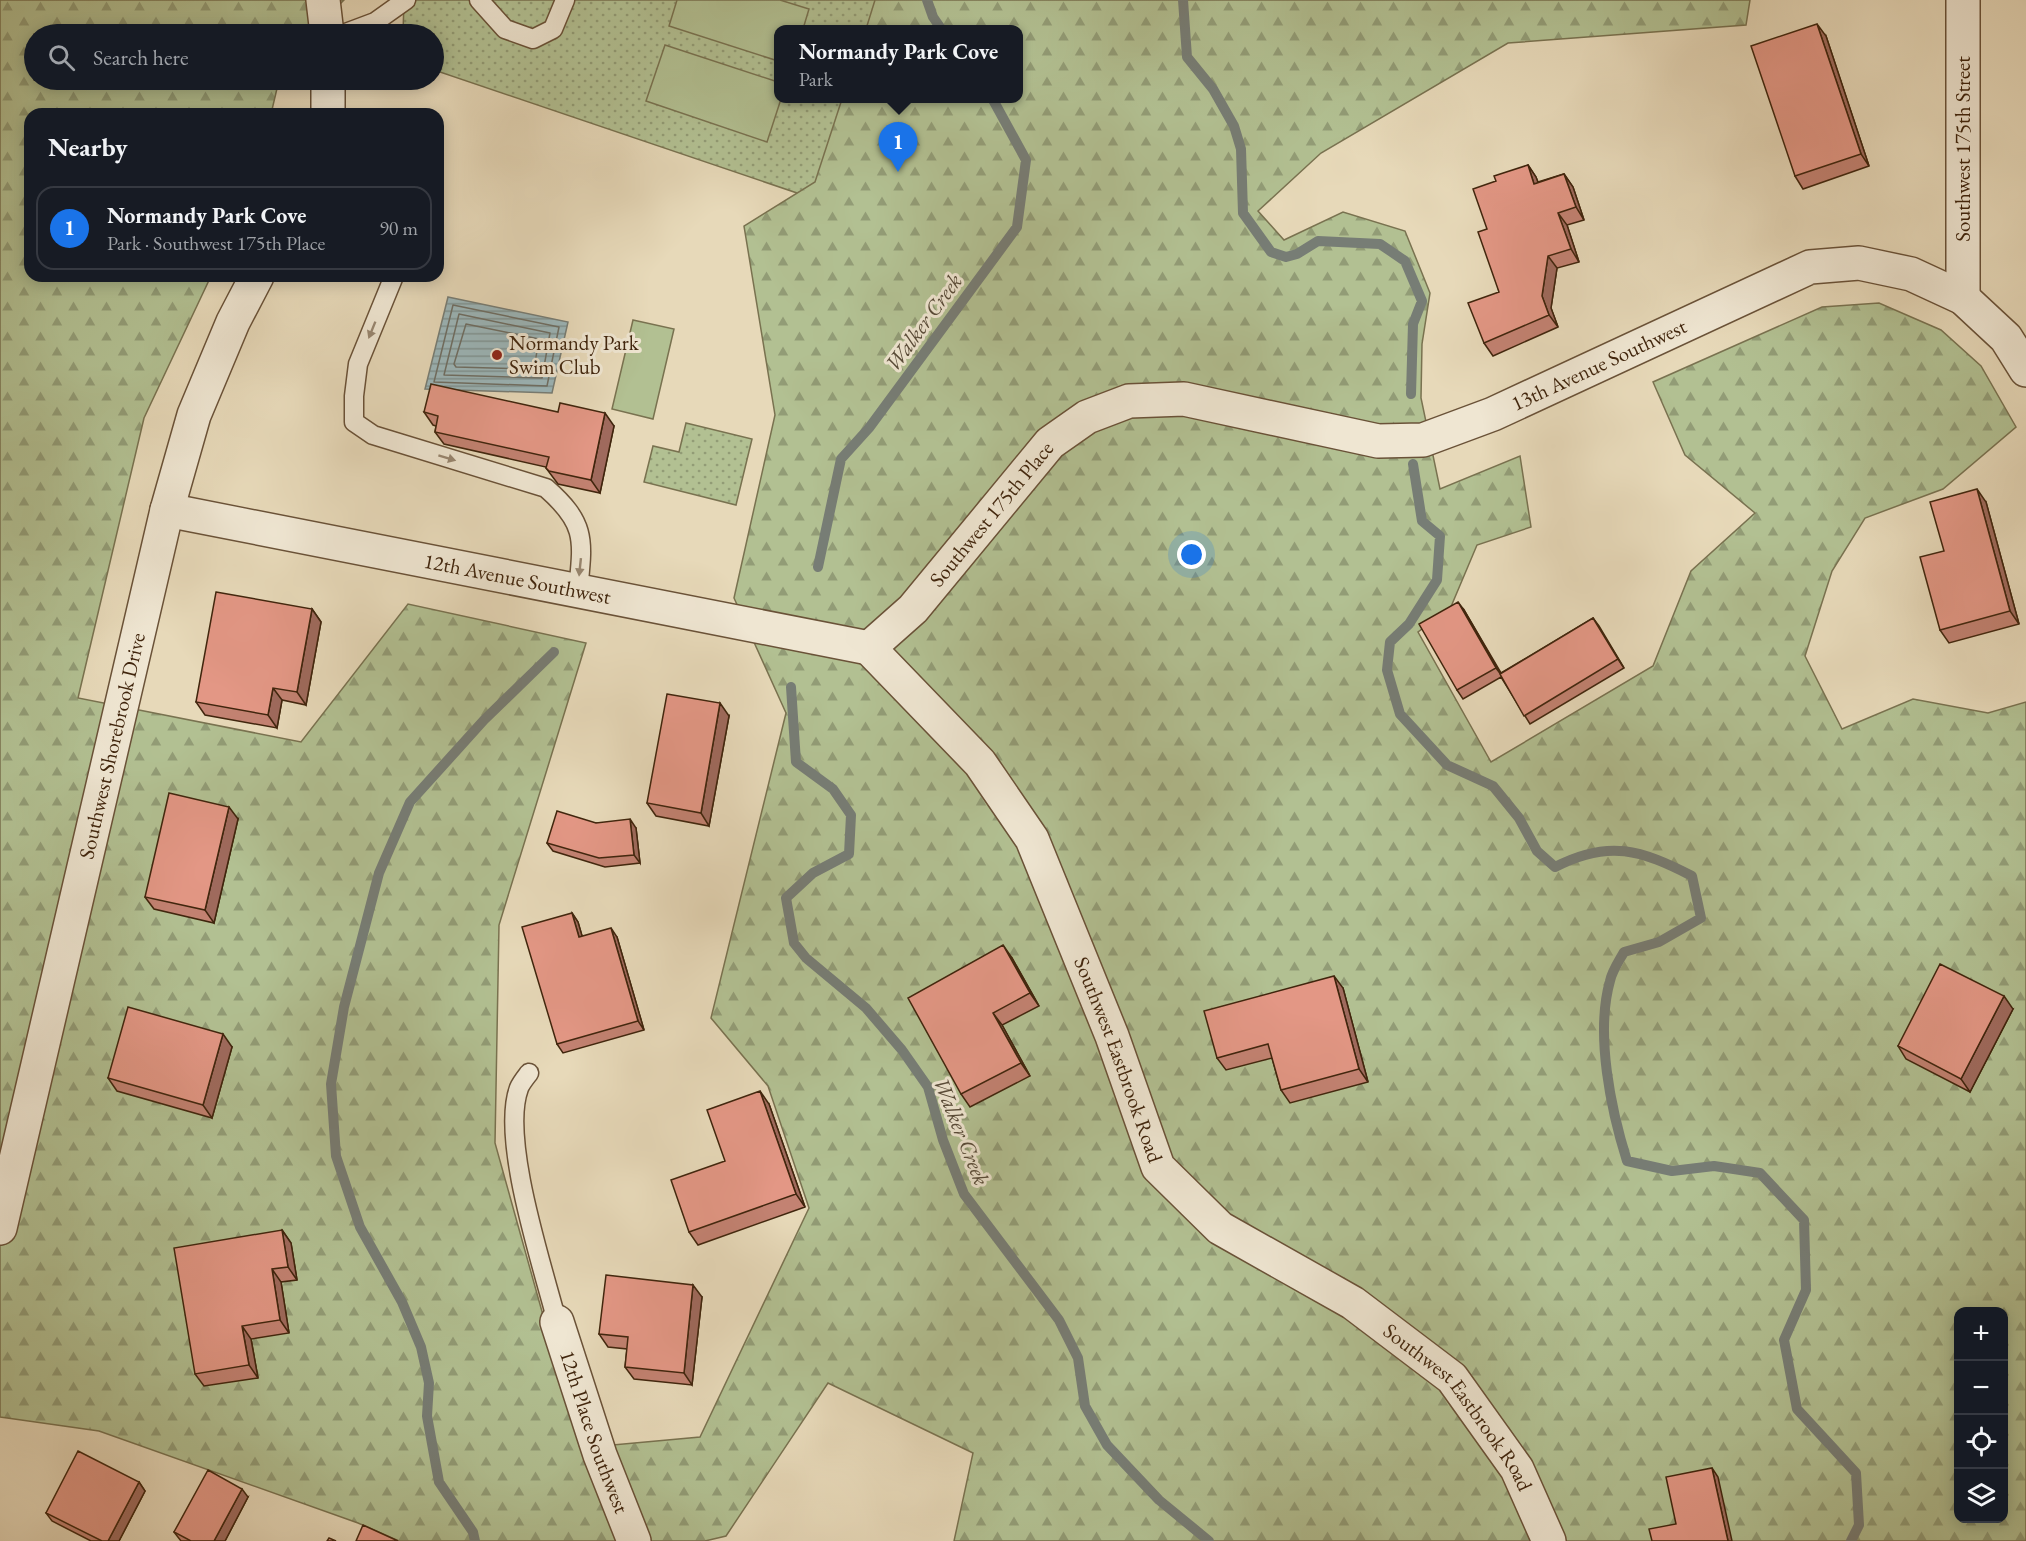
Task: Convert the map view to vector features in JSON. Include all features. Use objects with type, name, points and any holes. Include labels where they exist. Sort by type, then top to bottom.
[{"type":"street","points":[[323,0],[326,24]]},
{"type":"street","name":"Southwest 175th Street","points":[[1963,0],[1963,298]]},
{"type":"street","points":[[328,90],[328,108]]},
{"type":"street","name":"13th Avenue Southwest","points":[[1129,401],[1184,399],[1378,441],[1423,440],[1493,414],[1810,267],[1859,263],[1911,274],[1963,298],[2006,338],[2026,370]]},
{"type":"street","name":"Southwest Shorebrook Drive","points":[[0,1228],[167,510],[194,415],[233,322],[254,282]]},
{"type":"street","name":"Southwest 175th Place","points":[[869,648],[914,609],[1050,443],[1087,417],[1129,401]]},
{"type":"street","name":"12th Avenue Southwest","points":[[167,510],[869,648]]},
{"type":"street","name":"Southwest Eastbrook Road","points":[[869,648],[980,763],[1032,839],[1112,1036],[1158,1167],[1220,1228],[1353,1303],[1452,1378],[1517,1469],[1549,1541]]},
{"type":"street","name":"12th Place Southwest","points":[[557,1322],[600,1455],[634,1541]]},
{"type":"lane","points":[[370,24],[405,0]]},
{"type":"lane","points":[[479,0],[505,29],[533,39],[553,28],[565,0]]},
{"type":"lane","points":[[392,282],[358,364],[354,422],[373,435],[546,488],[567,507],[583,542],[578,591]]},
{"type":"lane","points":[[529,1073],[519,1087],[515,1112],[517,1167],[557,1322]]},
{"type":"green space","points":[[0,0],[344,0],[320,24],[24,24],[24,90],[277,90],[272,108],[24,108],[24,282],[208,282],[144,418],[78,698],[301,742],[408,604],[586,643],[499,925],[495,1143],[580,1448],[700,1437],[809,1208],[768,1086],[711,1018],[786,713],[734,598],[775,415],[744,226],[815,182],[841,103],[1023,103],[1023,25],[867,25],[875,0],[1750,0],[1746,25],[1508,43],[1321,153],[1258,211],[1284,240],[1343,212],[1405,231],[1430,293],[1422,344],[1421,398],[1440,489],[1520,456],[1531,527],[1477,545],[1450,609],[1418,632],[1491,762],[1653,666],[1691,571],[1755,513],[1685,455],[1653,382],[1822,307],[1879,303],[1941,330],[1981,366],[2016,427],[1943,489],[1865,518],[1832,571],[1805,656],[1842,729],[1913,699],[1988,713],[2026,702],[2026,1541],[954,1541],[973,1453],[828,1383],[726,1536],[705,1541],[399,1541],[358,1523],[99,1431],[0,1417]]},
{"type":"green space","points":[[404,0],[1102,0],[1036,274],[444,73],[444,24],[403,24]]},
{"type":"green space","points":[[677,0],[780,0],[809,9],[804,25],[774,25],[774,60],[669,26]]},
{"type":"green space","points":[[665,45],[774,81],[774,103],[780,103],[767,142],[646,101]]},
{"type":"green space","points":[[633,320],[674,329],[653,419],[612,409]]},
{"type":"green space","points":[[686,423],[752,439],[736,505],[644,482],[653,446],[679,452]]},
{"type":"water","name":"Normandy Park Swim Club","points":[[448,297],[568,322],[552,393],[425,389]]},
{"type":"building","points":[[1817,24],[1861,154],[1795,176],[1751,46]]},
{"type":"building","points":[[1528,165],[1534,184],[1564,174],[1576,207],[1558,213],[1571,249],[1548,256],[1542,296],[1549,315],[1484,343],[1468,303],[1499,292],[1478,232],[1487,229],[1473,189],[1496,181],[1494,176]]},
{"type":"building","points":[[431,384],[558,412],[560,403],[605,413],[591,480],[549,471],[546,468],[549,457],[435,432],[438,416],[424,412]]},
{"type":"building","points":[[1977,489],[2010,611],[1940,630],[1920,557],[1944,551],[1930,502]]},
{"type":"building","points":[[216,592],[312,609],[297,692],[273,688],[268,715],[196,702]]},
{"type":"building","points":[[1458,602],[1496,668],[1457,690],[1419,624]]},
{"type":"building","points":[[1593,618],[1618,659],[1524,716],[1500,674]]},
{"type":"building","points":[[667,694],[720,703],[701,813],[647,803]]},
{"type":"building","points":[[169,793],[229,807],[205,910],[145,897]]},
{"type":"building","points":[[557,811],[596,823],[630,819],[634,855],[599,858],[547,843]]},
{"type":"building","points":[[572,913],[579,937],[611,928],[638,1021],[557,1044],[522,927]]},
{"type":"building","points":[[1003,945],[1030,993],[993,1013],[1021,1063],[961,1094],[908,998]]},
{"type":"building","points":[[1940,964],[2004,996],[1961,1079],[1898,1046]]},
{"type":"building","points":[[1334,976],[1359,1069],[1281,1090],[1268,1044],[1217,1058],[1204,1011]]},
{"type":"building","points":[[128,1007],[223,1034],[203,1105],[108,1078]]},
{"type":"building","points":[[760,1091],[796,1194],[689,1232],[671,1180],[725,1161],[707,1110]]},
{"type":"building","points":[[282,1230],[288,1267],[272,1269],[280,1320],[242,1326],[249,1365],[195,1374],[174,1248]]},
{"type":"building","points":[[606,1275],[693,1285],[684,1373],[625,1367],[628,1337],[599,1334]]},
{"type":"building","points":[[78,1451],[139,1482],[108,1541],[102,1541],[46,1513]]},
{"type":"building","points":[[1712,1468],[1728,1541],[1652,1541],[1649,1529],[1676,1524],[1666,1477]]},
{"type":"building","points":[[208,1470],[242,1489],[214,1541],[191,1541],[174,1532]]},
{"type":"building","points":[[363,1525],[398,1541],[356,1541]]},
{"type":"waterway","name":"Walker Creek","points":[[927,0],[939,25]]},
{"type":"waterway","points":[[1183,0],[1187,57],[1213,89],[1234,126],[1241,149],[1243,213],[1271,252],[1286,257],[1297,254],[1318,241],[1380,244],[1405,261],[1422,301],[1413,324],[1411,394]]},
{"type":"waterway","name":"Walker Creek","points":[[818,567],[841,459],[869,428],[1017,227],[1026,160],[995,103]]},
{"type":"waterway","points":[[1413,464],[1422,521],[1440,536],[1437,580],[1409,624],[1390,642],[1387,670],[1400,714],[1447,765],[1493,786],[1519,818],[1537,851],[1555,867],[1592,853],[1625,851],[1657,860],[1692,876],[1701,918],[1659,942],[1624,952],[1611,977],[1604,1024],[1607,1072],[1615,1119],[1627,1161],[1672,1171],[1714,1166],[1760,1173],[1804,1220],[1806,1290],[1784,1340],[1797,1409],[1856,1473],[1859,1525],[1851,1541]]},
{"type":"waterway","points":[[475,1541],[473,1532],[439,1482],[427,1416],[429,1383],[421,1347],[402,1302],[360,1227],[336,1156],[331,1084],[344,1007],[379,873],[410,802],[484,720],[554,652]]},
{"type":"waterway","name":"Walker Creek","points":[[791,687],[796,762],[833,789],[851,815],[849,854],[813,873],[786,898],[794,943],[806,958],[866,1008],[902,1050],[928,1087],[943,1140],[964,1194],[1059,1320],[1078,1358],[1085,1406],[1107,1445],[1159,1500],[1209,1541]]},
{"type":"place","name":"Normandy Park Cove","points":[[898,172]]},
{"type":"place","name":"Normandy Park Swim Club","points":[[497,355]]}]
